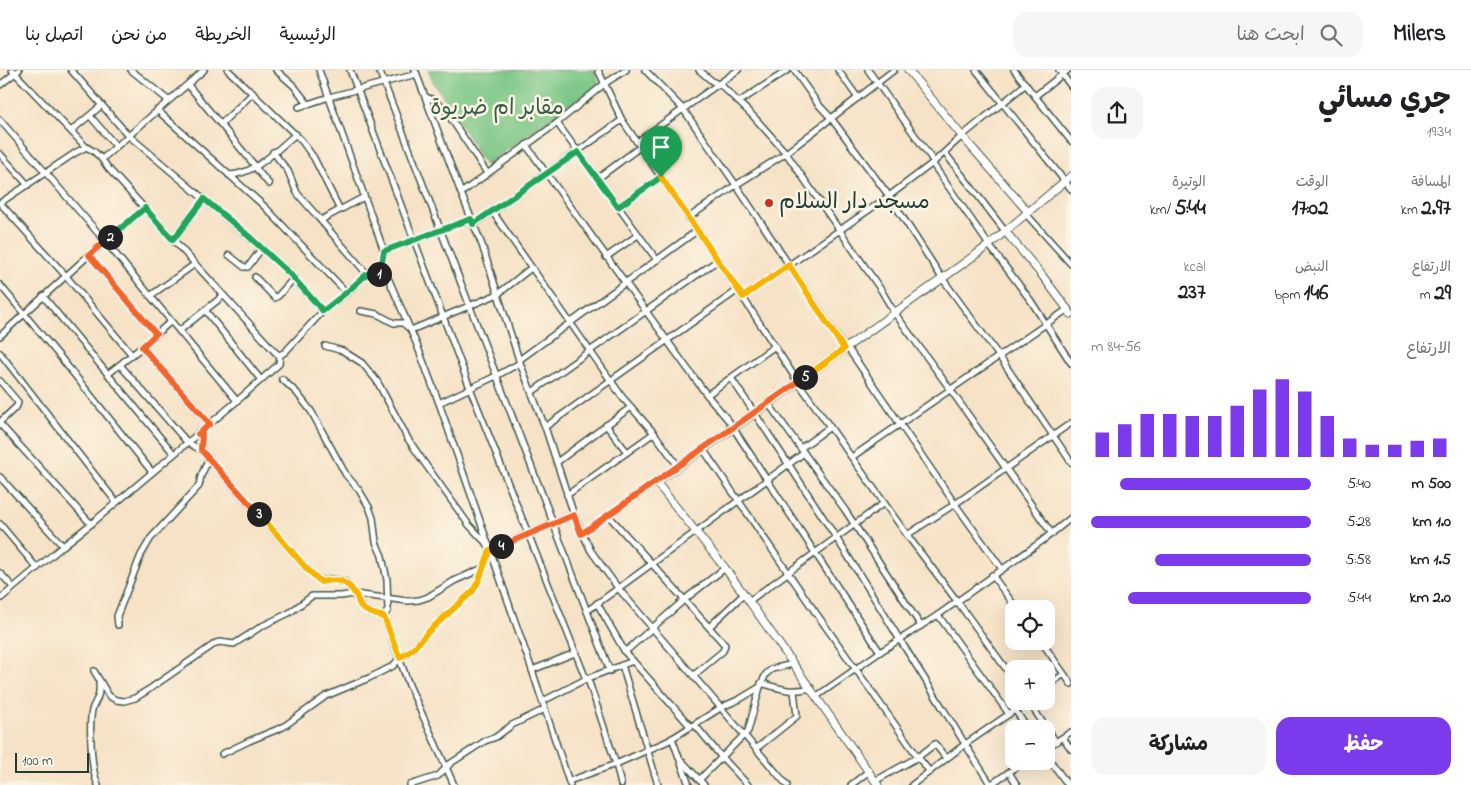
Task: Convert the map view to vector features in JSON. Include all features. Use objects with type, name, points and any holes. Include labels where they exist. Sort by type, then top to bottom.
[{"type":"street","points":[[71,70],[128,135],[262,248],[294,278],[323,311]]},
{"type":"street","points":[[131,70],[168,100]]},
{"type":"street","points":[[194,70],[199,75]]},
{"type":"street","points":[[102,159],[204,70]]},
{"type":"street","points":[[228,70],[296,134],[314,158],[340,210]]},
{"type":"street","points":[[276,70],[297,89],[308,104]]},
{"type":"street","points":[[319,70],[384,251],[380,274]]},
{"type":"street","points":[[350,70],[470,388],[587,679],[616,764],[621,785]]},
{"type":"street","points":[[379,70],[610,671]]},
{"type":"street","points":[[598,70],[622,120],[698,230],[798,382],[907,535],[1005,668]]},
{"type":"street","points":[[461,193],[557,123],[604,84],[626,70]]},
{"type":"street","points":[[645,70],[683,109],[846,348],[1002,569]]},
{"type":"street","points":[[699,70],[712,81],[718,83],[739,102],[786,153],[881,290],[894,312],[1052,534]]},
{"type":"street","points":[[597,179],[683,109],[738,70]]},
{"type":"street","points":[[739,102],[788,70]]},
{"type":"street","points":[[794,70],[889,196],[942,278],[999,356],[1071,462]]},
{"type":"street","points":[[838,70],[858,98]]},
{"type":"street","points":[[868,70],[1046,324],[1071,363]]},
{"type":"street","points":[[688,218],[786,153],[894,70]]},
{"type":"street","points":[[908,70],[1071,264]]},
{"type":"street","points":[[976,70],[1071,189]]},
{"type":"street","points":[[1014,70],[1071,141]]},
{"type":"street","points":[[1035,96],[1060,72],[1068,70]]},
{"type":"street","points":[[0,85],[15,71],[86,147],[96,152],[108,168],[223,296],[280,355]]},
{"type":"street","points":[[299,107],[416,72],[482,245],[520,361],[545,427],[581,534],[591,552],[618,588],[722,707],[785,783],[778,785]]},
{"type":"street","points":[[1060,72],[1071,86]]},
{"type":"street","points":[[743,297],[889,196],[933,163],[962,136],[1026,84]]},
{"type":"street","points":[[188,85],[269,184]]},
{"type":"street","points":[[221,124],[253,93]]},
{"type":"street","points":[[426,97],[444,108],[487,173]]},
{"type":"street","points":[[71,131],[102,105]]},
{"type":"street","points":[[157,110],[265,207],[347,292]]},
{"type":"street","points":[[90,116],[116,146]]},
{"type":"street","points":[[0,120],[105,241],[237,401]]},
{"type":"street","points":[[384,251],[441,230],[472,222],[492,211],[622,120]]},
{"type":"street","points":[[557,123],[657,260]]},
{"type":"street","points":[[229,175],[237,175],[256,167],[296,134]]},
{"type":"street","points":[[526,145],[666,340],[725,416],[880,652]]},
{"type":"street","points":[[86,147],[0,203],[66,276],[132,355]]},
{"type":"street","points":[[273,152],[288,170],[297,193],[367,274]]},
{"type":"street","points":[[852,457],[1046,324],[1069,312],[945,152]]},
{"type":"street","points":[[0,154],[28,185]]},
{"type":"street","points":[[581,534],[703,450],[989,244],[1071,176]]},
{"type":"street","points":[[618,207],[661,177]]},
{"type":"street","points":[[321,220],[364,196]]},
{"type":"street","points":[[173,240],[204,199]]},
{"type":"street","points":[[0,336],[89,255],[145,208]]},
{"type":"street","points":[[492,211],[610,380],[654,433],[678,466]]},
{"type":"street","points":[[439,403],[496,376],[520,361],[698,230]]},
{"type":"street","points":[[606,257],[638,235]]},
{"type":"street","points":[[229,254],[246,268],[262,248]]},
{"type":"street","points":[[89,255],[156,334]]},
{"type":"street","points":[[532,392],[718,260]]},
{"type":"street","points":[[150,296],[195,264]]},
{"type":"street","points":[[411,330],[498,294],[531,268]]},
{"type":"street","points":[[280,355],[323,311],[367,274],[380,274],[392,284],[439,403],[570,783],[672,738],[761,685],[794,691],[811,688]]},
{"type":"street","points":[[255,277],[275,298],[294,278]]},
{"type":"street","points":[[0,285],[152,472]]},
{"type":"street","points":[[545,427],[738,290]]},
{"type":"street","points":[[43,296],[174,454]]},
{"type":"street","points":[[179,332],[223,296]]},
{"type":"street","points":[[205,310],[260,380]]},
{"type":"street","points":[[361,311],[377,314],[394,323],[403,324],[411,330]]},
{"type":"street","points":[[108,374],[170,322]]},
{"type":"street","points":[[325,346],[343,351],[362,363],[377,381],[408,439],[469,525],[489,548]]},
{"type":"street","points":[[707,395],[775,346]]},
{"type":"street","points":[[142,347],[210,424]]},
{"type":"street","points":[[0,353],[116,502]]},
{"type":"street","points":[[0,599],[237,401],[279,364],[280,355]]},
{"type":"street","points":[[120,364],[187,442],[201,450],[209,458],[307,569],[321,582],[332,579],[345,582],[355,594],[361,607],[370,613],[384,617]]},
{"type":"street","points":[[731,378],[789,464],[990,785],[1012,770]]},
{"type":"street","points":[[282,379],[297,393],[311,411],[346,475],[359,490],[369,507],[373,518],[376,542],[382,556],[387,580],[388,610],[384,617]]},
{"type":"street","points":[[0,381],[18,402],[17,406],[0,423],[91,524]]},
{"type":"street","points":[[768,403],[855,524],[921,626]]},
{"type":"street","points":[[557,462],[631,407]]},
{"type":"street","points":[[907,535],[1071,423]]},
{"type":"street","points":[[606,425],[627,452]]},
{"type":"street","points":[[587,611],[768,480],[830,427]]},
{"type":"street","points":[[567,495],[654,433]]},
{"type":"street","points":[[198,434],[202,434],[201,450]]},
{"type":"street","points":[[703,450],[930,772]]},
{"type":"street","points":[[118,625],[117,616],[141,555],[151,538],[199,486],[209,458]]},
{"type":"street","points":[[0,477],[63,546]]},
{"type":"street","points":[[656,482],[725,568],[877,783],[936,744],[946,758]]},
{"type":"street","points":[[749,601],[884,503]]},
{"type":"street","points":[[489,548],[574,515]]},
{"type":"street","points":[[608,515],[725,645],[725,648],[694,675]]},
{"type":"street","points":[[817,696],[880,652],[938,615],[1052,534],[1071,518]]},
{"type":"street","points":[[0,524],[37,568]]},
{"type":"street","points":[[222,754],[283,727],[326,696],[393,666],[473,591],[479,580],[489,548]]},
{"type":"street","points":[[94,671],[109,696],[116,700],[124,701],[135,698],[216,643],[234,644],[262,626],[289,613],[312,596],[355,594],[408,601],[423,599],[454,581],[483,568]]},
{"type":"street","points":[[625,652],[684,600],[725,568]]},
{"type":"street","points":[[0,573],[13,587]]},
{"type":"street","points":[[992,575],[1010,600]]},
{"type":"street","points":[[709,627],[744,594]]},
{"type":"street","points":[[597,603],[625,652],[748,785]]},
{"type":"street","points":[[938,615],[1009,714]]},
{"type":"street","points":[[384,617],[408,685],[454,785]]},
{"type":"street","points":[[1047,650],[1071,684]]},
{"type":"street","points":[[532,670],[575,653]]},
{"type":"street","points":[[543,701],[587,679],[633,661]]},
{"type":"street","points":[[699,780],[745,735],[750,726],[761,685],[766,674],[772,669],[793,664]]},
{"type":"street","points":[[622,665],[658,785]]},
{"type":"street","points":[[1055,680],[1064,674]]},
{"type":"street","points":[[98,785],[95,780],[92,756],[92,716],[99,694],[99,679]]},
{"type":"street","points":[[757,748],[797,716],[794,691]]},
{"type":"street","points":[[410,785],[438,776],[447,767],[485,740],[496,737],[512,726],[545,709]]},
{"type":"street","points":[[912,785],[946,758],[1015,710],[1022,720]]},
{"type":"street","points":[[1034,710],[1056,742],[1071,732]]},
{"type":"street","points":[[672,738],[689,785]]},
{"type":"street","points":[[1063,738],[1071,749]]},
{"type":"street","points":[[678,758],[704,785]]},
{"type":"street","points":[[1055,767],[1068,785]]},
{"type":"street","points":[[851,785],[869,771]]},
{"type":"street","points":[[1009,772],[1017,785]]},
{"type":"green space","name":"مقابر ام ضريوة","points":[[428,70],[594,70],[599,84],[485,165],[435,85]]},
{"type":"place","name":"مسجد دار السلام","points":[[769,203]]},
{"type":"route","points":[[578,152],[618,207],[661,177],[743,297],[789,265],[844,349],[581,534],[574,515],[490,550],[473,591],[428,632],[413,649],[400,658],[384,617],[370,613],[361,607],[355,594],[345,582],[332,579],[321,582],[307,569],[201,450],[202,434],[198,434],[210,424],[142,347],[156,334],[89,255],[145,208],[173,240],[204,199],[289,273],[323,311],[367,274],[380,274],[384,251],[471,219],[473,224],[578,152]]}]
